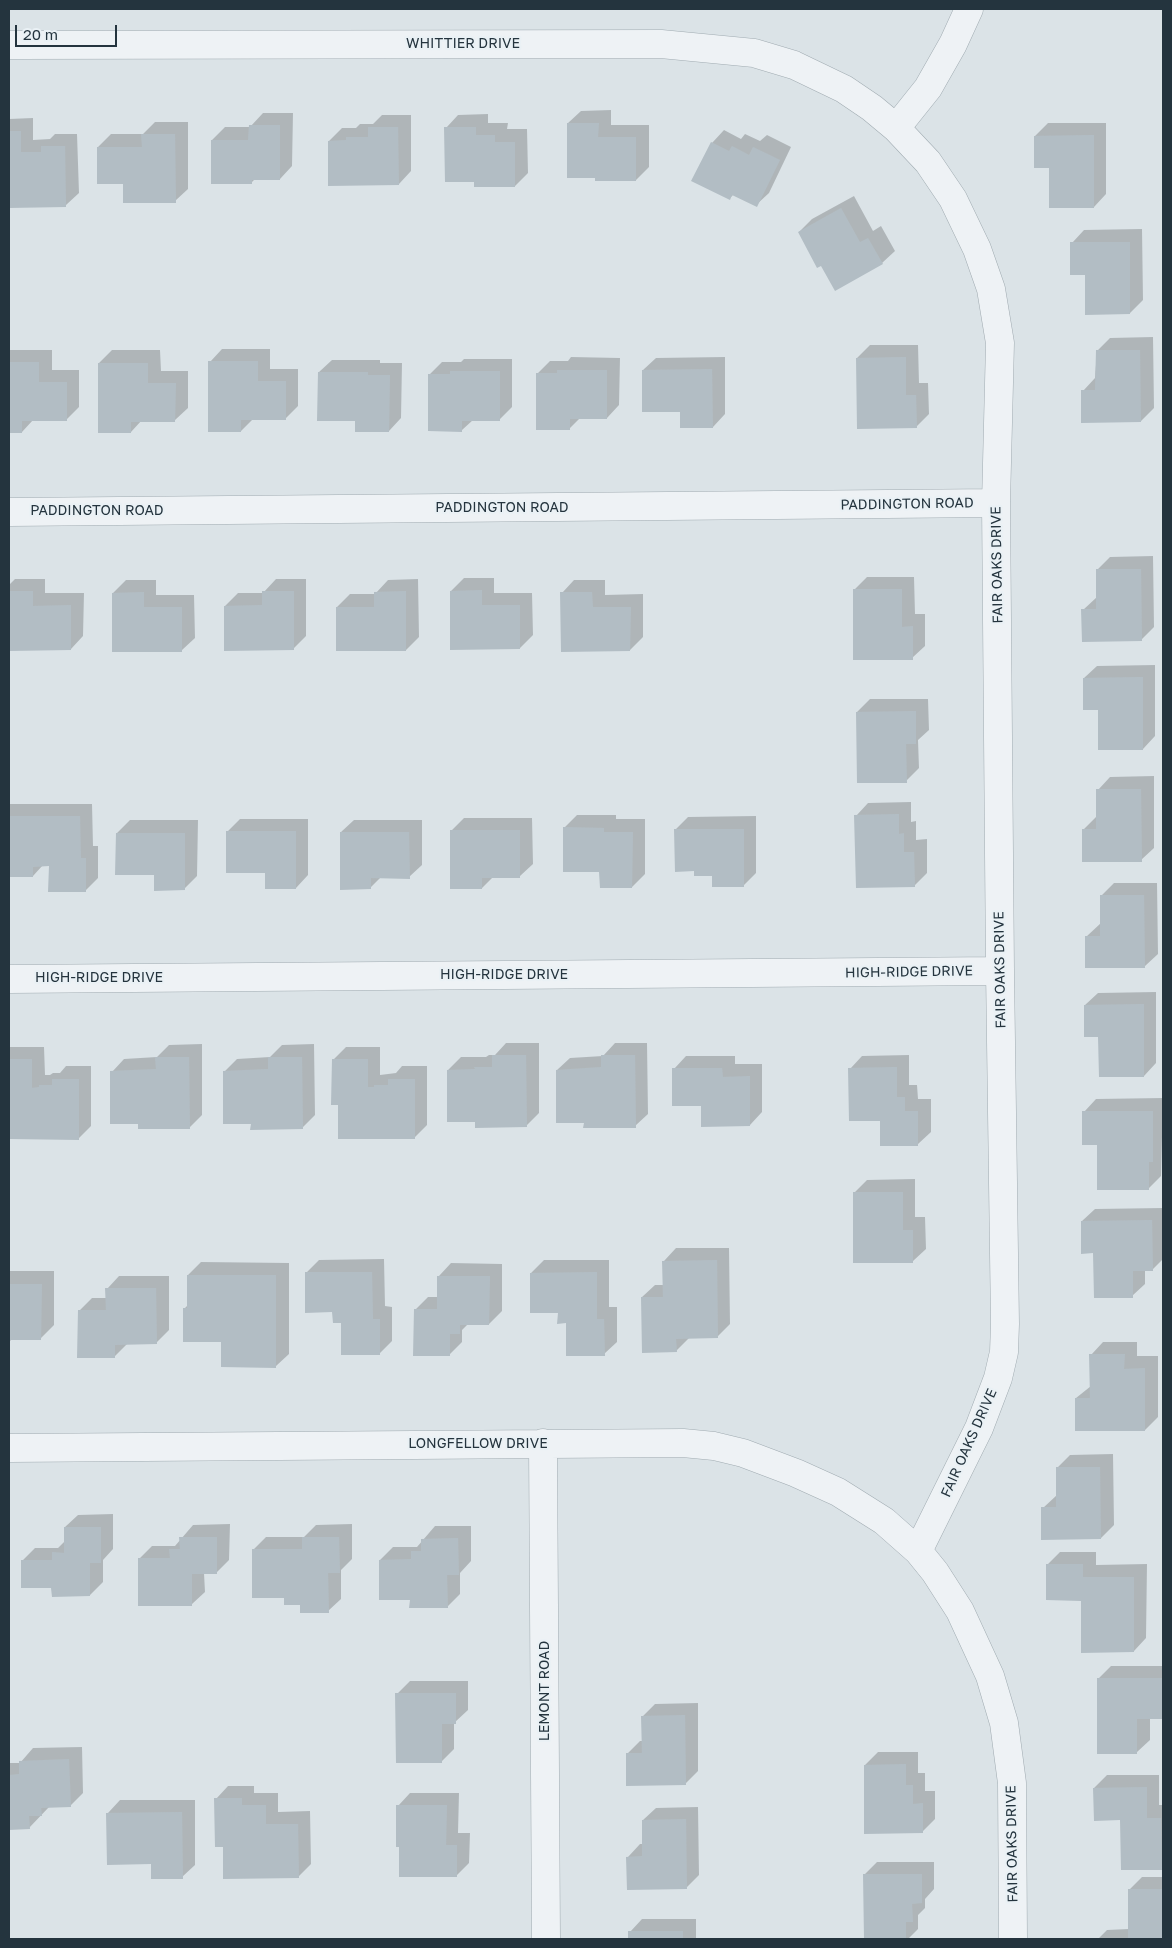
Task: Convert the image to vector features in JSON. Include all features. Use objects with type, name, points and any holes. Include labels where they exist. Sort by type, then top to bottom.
[{"type":"street","points":[[896,128],[928,88],[954,44],[969,9]]},
{"type":"street","name":"WHITTIER DRIVE","points":[[9,44],[661,44],[754,53],[794,65],[844,89],[872,108],[896,128]]},
{"type":"street","name":"FAIR OAKS DRIVE","points":[[896,128],[928,162],[953,199],[976,249],[991,289],[1000,342],[996,503],[1004,1352],[998,1378],[979,1428],[918,1551],[935,1572],[960,1611],[990,1676],[1004,1723],[1012,1783],[1013,1939]]},
{"type":"street","name":"PADDINGTON ROAD","points":[[9,512],[996,503]]},
{"type":"street","name":"HIGH-RIDGE DRIVE","points":[[9,979],[1000,972]]},
{"type":"street","name":"LONGFELLOW DRIVE","points":[[9,1448],[684,1442],[714,1446],[743,1453],[796,1473],[838,1492],[884,1521],[918,1551]]},
{"type":"street","name":"LEMONT ROAD","points":[[543,1443],[546,1939]]},
{"type":"building","points":[[567,123],[599,123],[598,137],[636,137],[636,181],[595,181],[595,178],[567,178]]},
{"type":"building","points":[[249,125],[280,125],[280,180],[252,180],[252,184],[211,184],[211,140],[248,140]]},
{"type":"building","points":[[368,127],[398,127],[399,185],[328,186],[328,141],[346,140],[346,137],[368,137]]},
{"type":"building","points":[[444,127],[476,127],[476,135],[495,135],[495,142],[515,142],[515,187],[474,187],[474,182],[445,182]]},
{"type":"building","points":[[9,131],[21,131],[21,152],[41,152],[41,146],[65,146],[66,207],[9,208]]},
{"type":"building","points":[[141,134],[175,134],[176,203],[123,203],[123,184],[97,184],[97,147],[142,147]]},
{"type":"building","points":[[1094,135],[1094,208],[1049,208],[1049,168],[1034,168],[1034,136]]},
{"type":"building","points":[[711,142],[729,151],[732,146],[749,155],[753,147],[780,160],[757,207],[732,195],[730,200],[691,181]]},
{"type":"building","points":[[841,208],[860,242],[868,238],[883,264],[835,291],[821,266],[817,268],[798,232]]},
{"type":"building","points":[[1070,242],[1130,242],[1130,314],[1085,315],[1085,275],[1070,275]]},
{"type":"building","points":[[1096,350],[1140,350],[1141,422],[1081,423],[1081,390],[1095,390]]},
{"type":"building","points":[[906,357],[906,395],[916,395],[917,428],[857,429],[856,358]]},
{"type":"building","points":[[208,361],[258,361],[258,381],[286,381],[286,420],[241,420],[241,432],[208,432]]},
{"type":"building","points":[[9,362],[39,362],[39,382],[67,382],[67,421],[22,421],[22,433],[9,433]]},
{"type":"building","points":[[98,363],[148,363],[148,383],[176,383],[175,422],[131,422],[131,433],[98,433]]},
{"type":"building","points":[[712,369],[713,428],[680,428],[680,412],[642,412],[642,370]]},
{"type":"building","points":[[557,370],[607,370],[607,419],[570,419],[570,430],[536,430],[536,373],[557,373]]},
{"type":"building","points":[[450,371],[500,371],[500,421],[462,421],[462,432],[428,431],[428,374],[450,374]]},
{"type":"building","points":[[318,372],[368,372],[368,375],[390,375],[389,432],[355,432],[355,421],[317,421]]},
{"type":"building","points":[[1096,569],[1141,569],[1142,641],[1082,642],[1081,609],[1096,609]]},
{"type":"building","points":[[853,589],[902,589],[902,627],[913,626],[913,660],[853,660]]},
{"type":"building","points":[[482,590],[482,605],[520,605],[520,649],[450,650],[450,591]]},
{"type":"building","points":[[9,591],[33,591],[33,606],[71,605],[71,650],[9,651]]},
{"type":"building","points":[[262,591],[294,591],[294,650],[224,651],[224,606],[262,605]]},
{"type":"building","points":[[406,591],[406,651],[336,651],[336,607],[374,607],[374,592]]},
{"type":"building","points":[[144,592],[144,607],[182,607],[182,652],[112,652],[112,593]]},
{"type":"building","points":[[560,592],[592,592],[593,607],[631,607],[630,651],[561,652]]},
{"type":"building","points":[[1143,677],[1143,750],[1098,750],[1098,710],[1083,710],[1083,678]]},
{"type":"building","points":[[916,711],[916,744],[906,744],[907,783],[857,783],[856,712]]},
{"type":"building","points":[[1096,789],[1141,789],[1142,862],[1082,862],[1082,829],[1096,829]]},
{"type":"building","points":[[899,814],[899,834],[904,833],[904,852],[914,852],[915,887],[856,888],[854,815]]},
{"type":"building","points":[[9,816],[80,816],[81,858],[86,858],[86,892],[48,892],[49,866],[33,867],[33,877],[9,877]]},
{"type":"building","points":[[563,827],[604,828],[604,832],[633,832],[632,888],[600,888],[599,872],[563,872]]},
{"type":"building","points":[[674,829],[744,829],[744,887],[712,887],[712,876],[694,876],[694,871],[675,872]]},
{"type":"building","points":[[450,830],[520,830],[520,878],[482,878],[482,889],[450,889]]},
{"type":"building","points":[[226,831],[296,831],[296,889],[265,889],[265,873],[226,873]]},
{"type":"building","points":[[340,832],[409,832],[410,879],[371,878],[371,889],[340,890]]},
{"type":"building","points":[[116,833],[185,833],[185,890],[154,891],[154,875],[115,875]]},
{"type":"building","points":[[1100,895],[1144,895],[1145,968],[1085,968],[1085,936],[1100,936]]},
{"type":"building","points":[[1144,1004],[1144,1077],[1099,1077],[1098,1037],[1084,1037],[1084,1005]]},
{"type":"building","points":[[492,1055],[526,1055],[527,1127],[475,1128],[475,1122],[447,1122],[447,1070],[492,1067]]},
{"type":"building","points":[[601,1055],[635,1055],[636,1128],[583,1128],[584,1123],[556,1123],[556,1070],[601,1067]]},
{"type":"building","points":[[155,1057],[189,1057],[190,1129],[138,1129],[138,1124],[110,1124],[110,1071],[156,1069]]},
{"type":"building","points":[[268,1057],[302,1057],[303,1129],[250,1130],[251,1124],[223,1124],[223,1071],[268,1069]]},
{"type":"building","points":[[9,1059],[32,1059],[32,1088],[39,1087],[39,1085],[52,1085],[52,1079],[79,1079],[79,1140],[9,1139]]},
{"type":"building","points":[[332,1059],[368,1059],[368,1087],[388,1085],[388,1079],[415,1079],[415,1139],[338,1139],[338,1105],[331,1105]]},
{"type":"building","points":[[897,1067],[897,1097],[905,1097],[905,1111],[918,1111],[918,1146],[880,1146],[880,1121],[849,1121],[848,1068]]},
{"type":"building","points":[[672,1068],[722,1068],[723,1077],[750,1076],[750,1126],[701,1127],[701,1106],[672,1106]]},
{"type":"building","points":[[1082,1111],[1153,1111],[1153,1162],[1149,1162],[1149,1190],[1097,1190],[1097,1145],[1082,1145]]},
{"type":"building","points":[[853,1192],[903,1192],[903,1230],[913,1230],[913,1263],[853,1263]]},
{"type":"building","points":[[1152,1220],[1153,1271],[1133,1271],[1133,1298],[1094,1298],[1093,1253],[1081,1254],[1081,1221]]},
{"type":"building","points":[[717,1260],[718,1338],[676,1339],[677,1352],[642,1353],[641,1297],[663,1297],[662,1261]]},
{"type":"building","points":[[305,1272],[372,1272],[373,1319],[380,1319],[380,1355],[341,1355],[341,1323],[333,1323],[332,1312],[305,1313]]},
{"type":"building","points":[[597,1272],[597,1319],[604,1319],[605,1356],[566,1356],[566,1323],[557,1324],[558,1313],[530,1313],[530,1273]]},
{"type":"building","points":[[187,1275],[276,1275],[276,1368],[221,1367],[221,1342],[183,1342],[183,1308],[187,1308]]},
{"type":"building","points":[[437,1276],[490,1276],[489,1325],[460,1325],[460,1334],[450,1334],[450,1356],[413,1356],[414,1309],[437,1309]]},
{"type":"building","points":[[9,1284],[42,1284],[41,1340],[9,1340]]},
{"type":"building","points":[[105,1288],[156,1288],[157,1344],[115,1345],[115,1358],[77,1358],[78,1310],[106,1310]]},
{"type":"building","points":[[1089,1354],[1125,1354],[1124,1369],[1145,1368],[1145,1431],[1075,1431],[1075,1398],[1090,1398]]},
{"type":"building","points":[[1056,1467],[1100,1467],[1101,1539],[1041,1540],[1041,1507],[1056,1507]]},
{"type":"building","points":[[64,1527],[101,1527],[101,1563],[90,1563],[90,1596],[52,1597],[51,1588],[21,1588],[21,1560],[52,1560],[52,1552],[64,1553]]},
{"type":"building","points":[[179,1537],[217,1537],[217,1574],[192,1574],[192,1606],[138,1606],[138,1558],[170,1558],[169,1549],[180,1549]]},
{"type":"building","points":[[302,1537],[339,1537],[340,1573],[328,1573],[329,1613],[300,1613],[300,1605],[284,1605],[284,1598],[252,1598],[252,1549],[302,1549]]},
{"type":"building","points":[[458,1538],[459,1575],[447,1575],[448,1608],[409,1608],[410,1600],[379,1600],[379,1560],[411,1559],[411,1551],[421,1551],[421,1539]]},
{"type":"building","points":[[1046,1564],[1083,1564],[1083,1577],[1134,1577],[1134,1652],[1081,1653],[1081,1601],[1046,1600]]},
{"type":"building","points":[[1097,1678],[1163,1678],[1163,1719],[1137,1719],[1137,1754],[1097,1754]]},
{"type":"building","points":[[395,1693],[456,1693],[456,1724],[442,1724],[442,1763],[396,1763]]},
{"type":"building","points":[[685,1715],[686,1785],[626,1786],[626,1753],[642,1753],[641,1716]]},
{"type":"building","points":[[69,1759],[71,1807],[41,1808],[42,1816],[29,1816],[30,1829],[9,1830],[9,1775],[19,1774],[19,1761]]},
{"type":"building","points":[[906,1764],[906,1785],[913,1785],[913,1804],[923,1803],[923,1833],[864,1834],[864,1765]]},
{"type":"building","points":[[1147,1787],[1147,1818],[1161,1818],[1162,1870],[1121,1870],[1120,1820],[1094,1821],[1093,1788]]},
{"type":"building","points":[[214,1798],[242,1798],[242,1805],[266,1805],[266,1824],[298,1824],[299,1878],[223,1879],[223,1847],[215,1847]]},
{"type":"building","points":[[396,1805],[447,1805],[446,1845],[457,1845],[457,1877],[399,1877],[399,1847],[396,1847]]},
{"type":"building","points":[[182,1812],[183,1879],[151,1879],[151,1864],[107,1865],[106,1813]]},
{"type":"building","points":[[686,1819],[687,1889],[627,1890],[626,1857],[642,1856],[642,1820]]},
{"type":"building","points":[[863,1874],[922,1874],[922,1903],[912,1904],[913,1922],[906,1922],[906,1939],[864,1939]]},
{"type":"building","points":[[1128,1889],[1163,1889],[1163,1939],[1128,1939]]},
{"type":"building","points":[[628,1931],[683,1931],[683,1939],[628,1939]]}]
